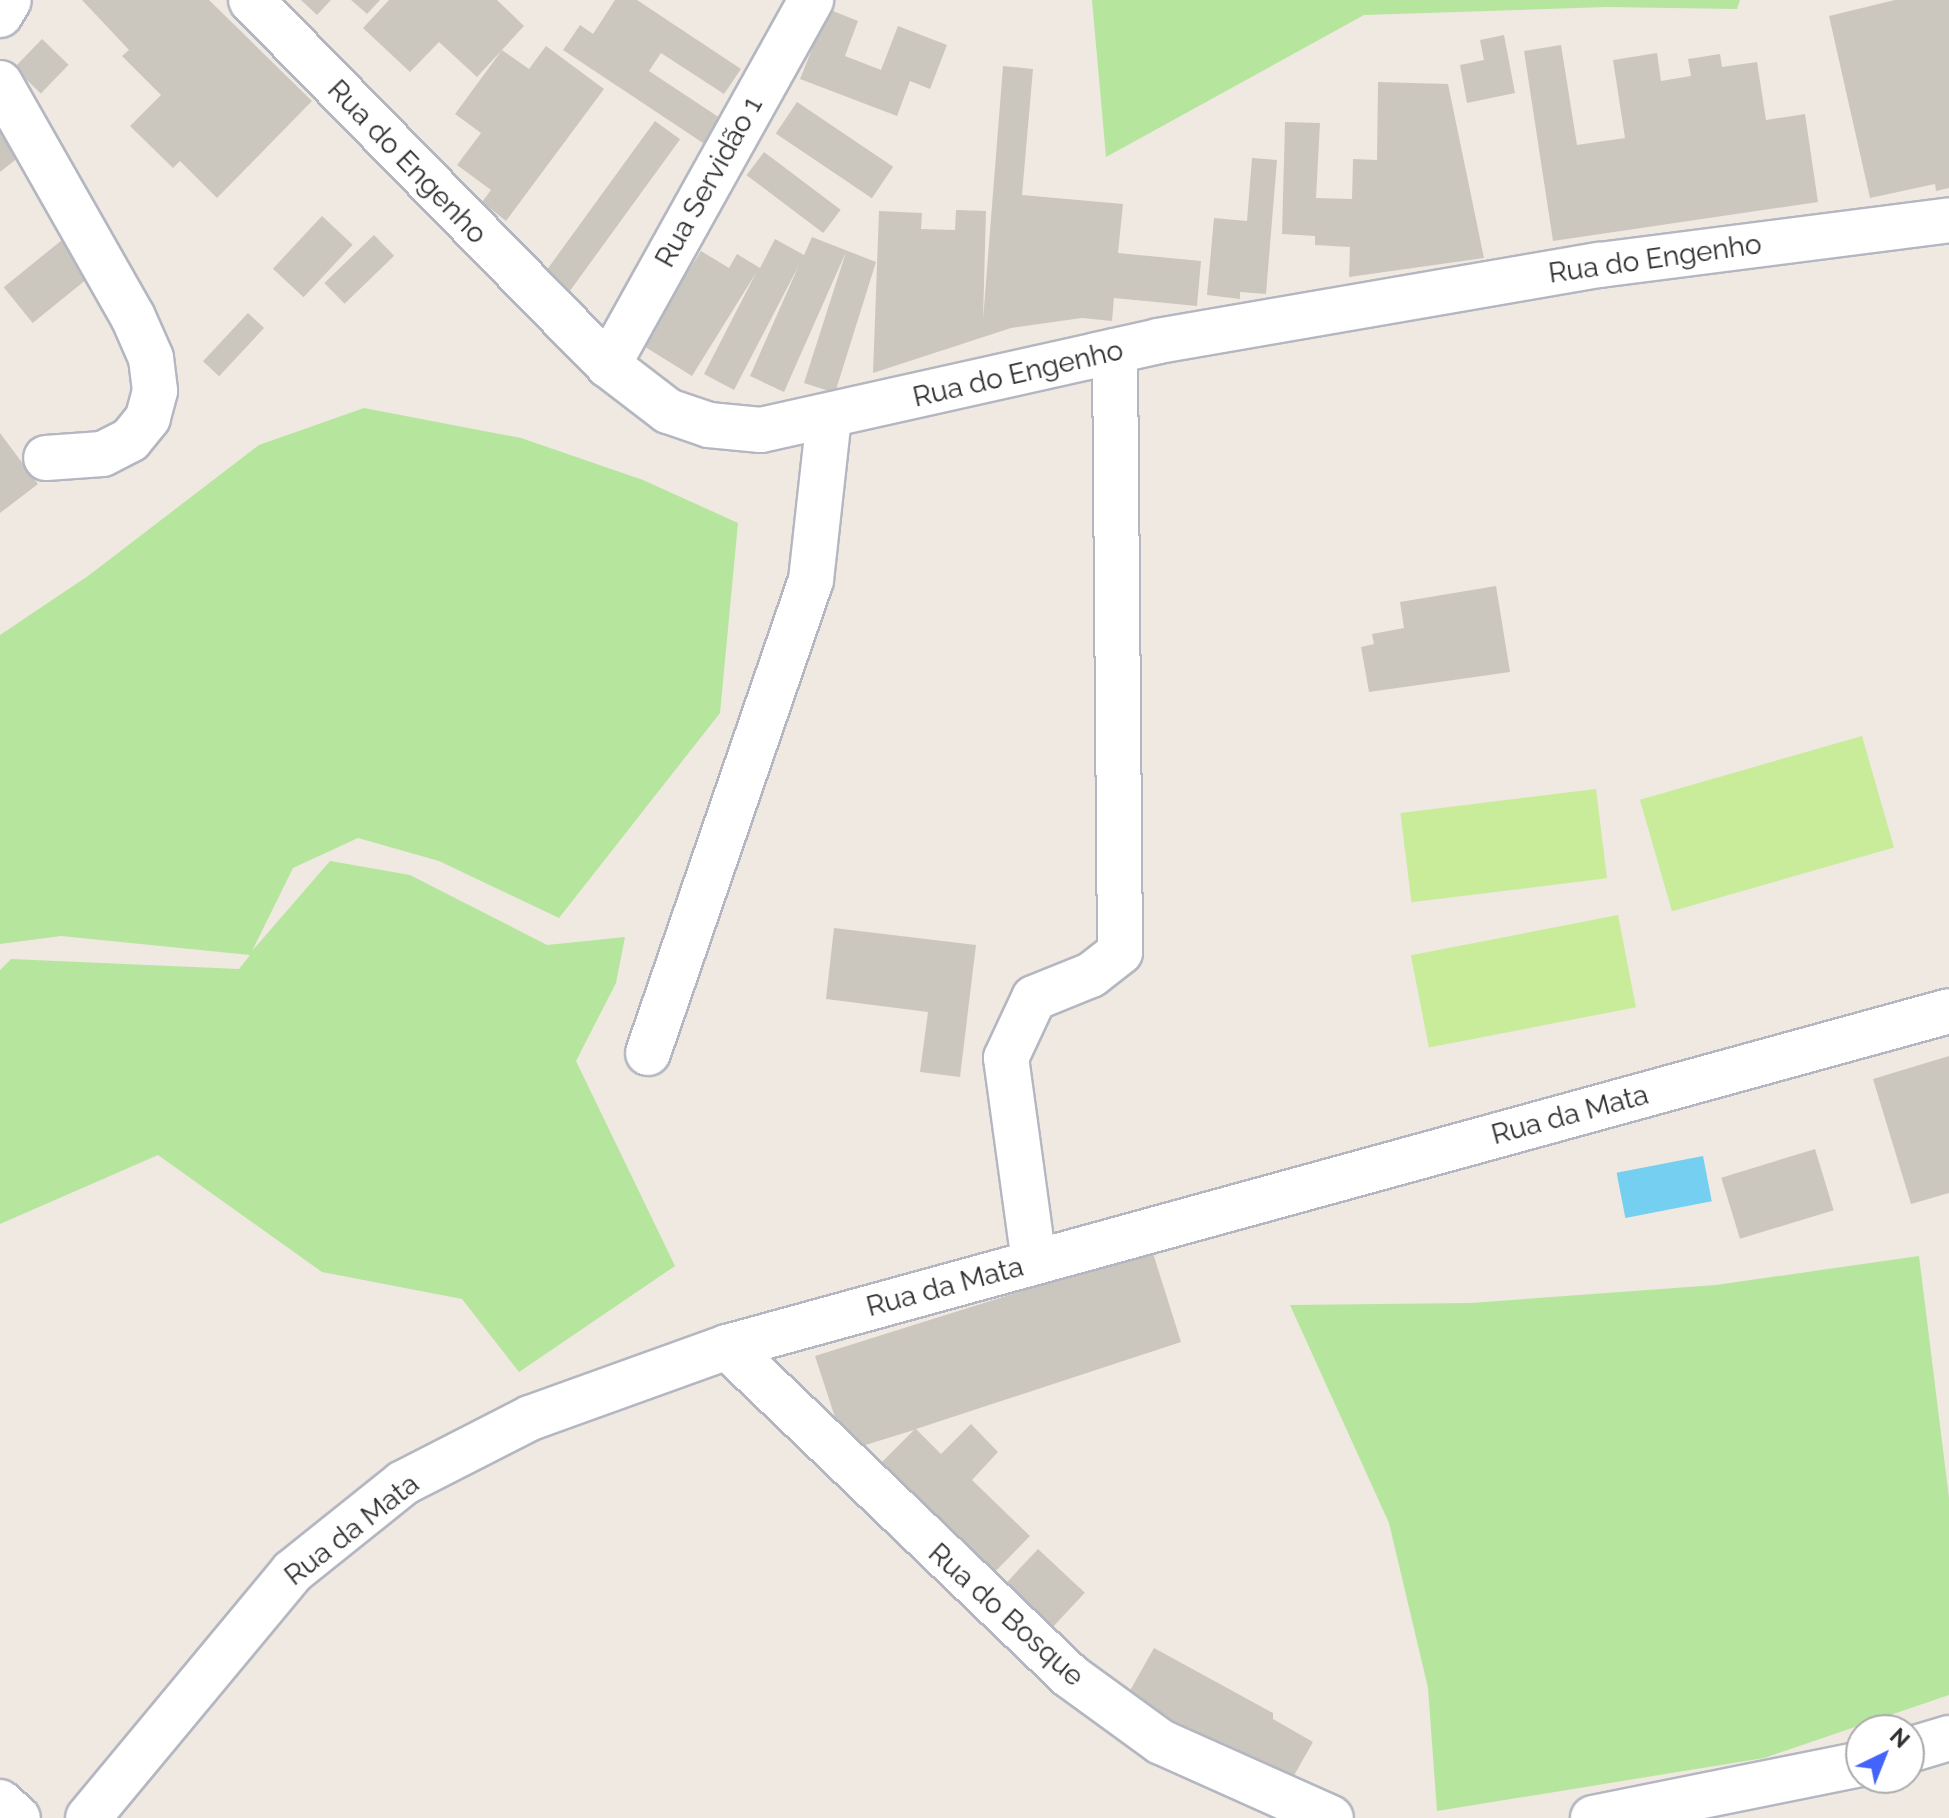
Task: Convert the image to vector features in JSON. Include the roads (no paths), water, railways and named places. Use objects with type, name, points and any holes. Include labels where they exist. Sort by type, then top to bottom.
[{"type":"street","points":[[0,15],[9,0]]},
{"type":"street","name":"Rua do Engenho","points":[[251,0],[608,365],[668,411],[709,425],[761,430],[829,418],[1115,351],[1600,265],[1949,220]]},
{"type":"street","name":"Rua Servidão 1","points":[[608,365],[811,0]]},
{"type":"street","points":[[0,83],[133,317],[151,358],[155,391],[148,418],[130,440],[102,454],[46,458]]},
{"type":"street","points":[[1034,1262],[1006,1058],[1034,998],[1091,975],[1120,952],[1115,351]]},
{"type":"street","points":[[648,1053],[811,580],[829,418]]},
{"type":"street","name":"Rua da Mata","points":[[88,1818],[292,1572],[403,1483],[530,1418],[727,1347],[1949,1011]]},
{"type":"street","name":"Rua do Bosque","points":[[727,1347],[1070,1676],[1161,1742],[1331,1818]]},
{"type":"street","points":[[1925,1745],[1949,1738]]},
{"type":"street","points":[[1593,1818],[1845,1767]]},
{"type":"street","points":[[0,1802],[18,1818]]},
{"type":"water","points":[[1703,1156],[1712,1201],[1625,1218],[1617,1173]]}]
